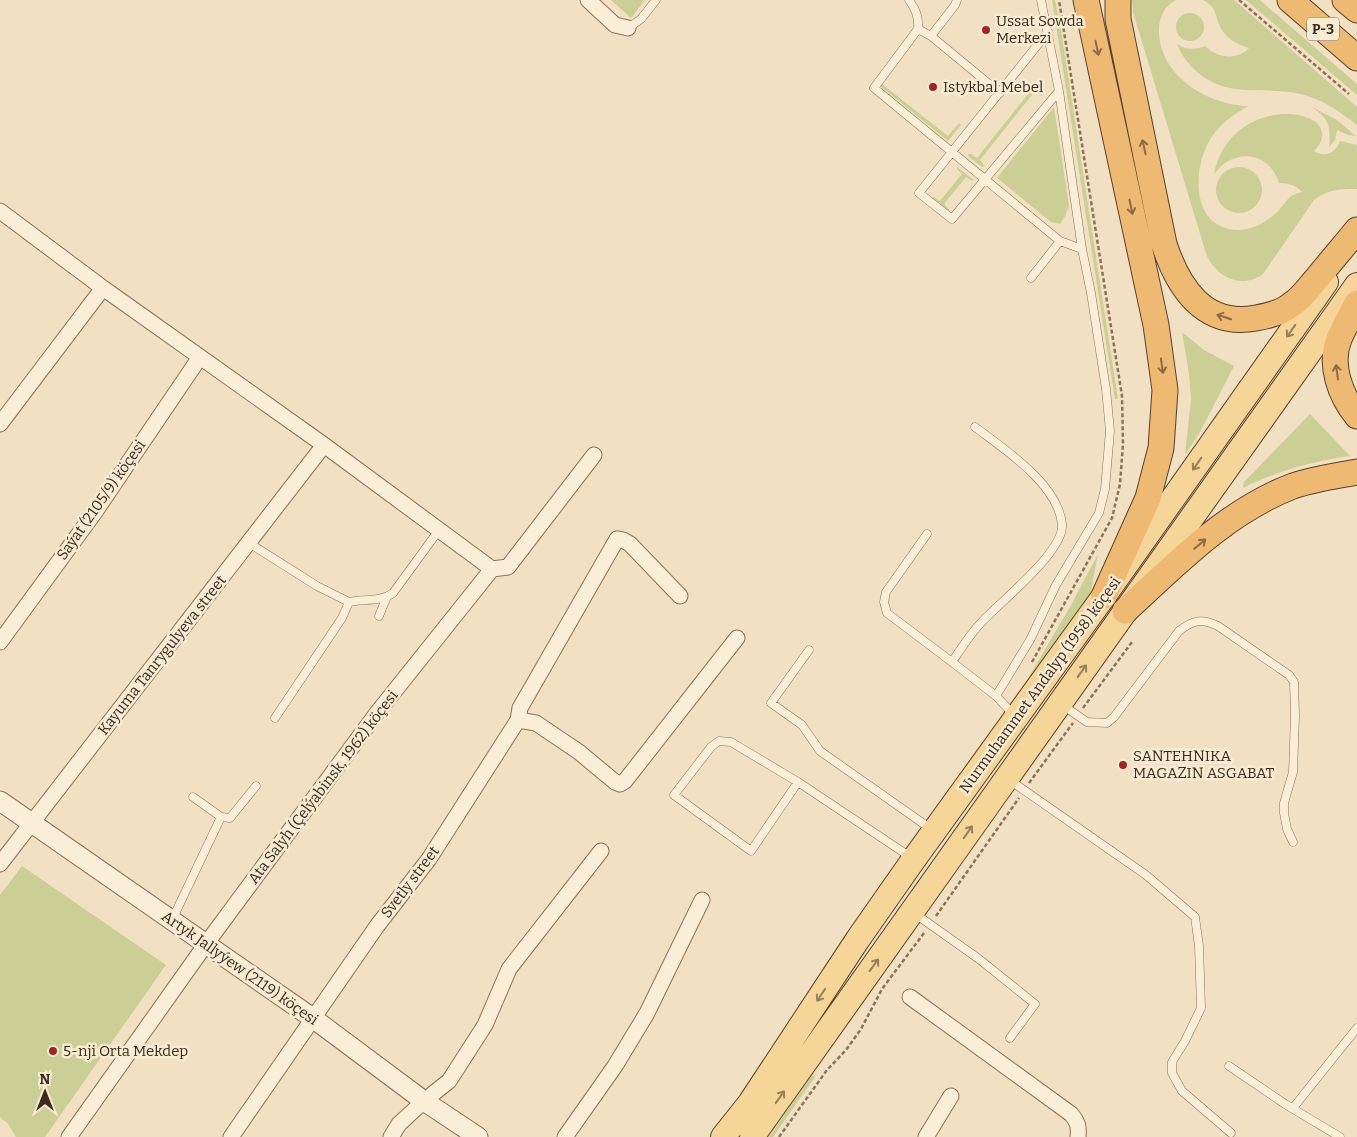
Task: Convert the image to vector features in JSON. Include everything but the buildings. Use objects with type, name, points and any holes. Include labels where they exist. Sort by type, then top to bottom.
[{"type":"highway","points":[[1086,0],[1156,325],[1165,390],[1161,448],[1148,498],[1104,596]]},
{"type":"highway","points":[[1118,0],[1118,20],[1164,244],[1178,278],[1192,298],[1214,314],[1235,320],[1250,319],[1281,312],[1300,299],[1357,231]]},
{"type":"highway","points":[[1269,0],[1287,16],[1321,28]]},
{"type":"highway","name":"P-3","points":[[1290,0],[1357,58]]},
{"type":"highway","name":"P-3","points":[[1345,0],[1357,10]]},
{"type":"highway","points":[[1357,303],[1339,339],[1336,353],[1338,380],[1350,407],[1357,416]]},
{"type":"highway","points":[[1125,611],[1178,562],[1235,516],[1264,499],[1294,486],[1323,478],[1357,472]]},
{"type":"main road","name":"Nurmuhammet Andalyp (1958) köçesi","points":[[723,1137],[750,1103],[858,939],[1330,276],[1357,231]]},
{"type":"main road","name":"Nurmuhammet Andalyp (1958) köçesi","points":[[752,1137],[922,918],[1068,709],[1125,611],[1357,285]]},
{"type":"street","points":[[588,0],[615,25],[628,28]]},
{"type":"street","points":[[0,211],[103,288],[324,445],[492,569]]},
{"type":"street","points":[[0,424],[103,288]]},
{"type":"street","name":"Saýat (2105/9) köçesi","points":[[0,642],[94,512],[200,357]]},
{"type":"street","name":"Kayuma Tanrygulyeva street","points":[[0,864],[324,445]]},
{"type":"street","name":"Ata Salyh (Çelýabinsk, 1962) köçesi","points":[[69,1137],[206,944],[371,721],[492,569],[508,567],[594,455]]},
{"type":"street","name":"Svetly street","points":[[231,1137],[377,926],[429,859],[518,720],[520,708],[617,539],[630,544],[680,596]]},
{"type":"street","points":[[518,720],[536,723],[579,752],[620,784],[625,781],[737,638]]},
{"type":"street","name":"Artyk Jallyýew (2119) köçesi","points":[[0,801],[314,1019],[424,1101],[478,1137]]},
{"type":"street","points":[[391,1137],[399,1124],[449,1081],[485,1025],[509,969],[601,851]]},
{"type":"street","points":[[565,1137],[615,1066],[647,1013],[702,900]]},
{"type":"street","points":[[910,997],[1071,1114],[1077,1121],[1079,1133]]},
{"type":"street","points":[[926,1137],[951,1096]]},
{"type":"lane","points":[[628,28],[641,19],[656,0]]},
{"type":"lane","points":[[909,0],[919,20],[918,29],[874,88],[1060,240],[1082,249]]},
{"type":"lane","points":[[930,36],[957,0]]},
{"type":"lane","points":[[996,696],[1030,640],[1056,585],[1099,513],[1105,489],[1110,431],[1106,389],[1082,249],[1059,91],[1041,0]]},
{"type":"lane","points":[[918,29],[930,36],[1000,93]]},
{"type":"lane","points":[[1048,32],[919,193],[952,219],[1059,91]]},
{"type":"lane","points":[[1031,278],[1060,240]]},
{"type":"lane","points":[[952,662],[978,626],[1038,569],[1059,539],[1062,530],[1060,513],[1049,492],[1022,462],[974,427]]},
{"type":"lane","points":[[379,616],[386,599],[393,593],[440,530]]},
{"type":"lane","points":[[927,534],[886,592],[884,602],[887,613],[996,696],[1016,717]]},
{"type":"lane","points":[[249,542],[318,586],[349,602],[386,599]]},
{"type":"lane","points":[[275,718],[342,618],[349,602]]},
{"type":"lane","points":[[1068,709],[1087,722],[1107,723],[1114,717],[1179,631],[1190,622],[1201,620],[1209,621],[1218,626],[1289,675],[1294,682],[1293,772],[1284,803],[1286,829],[1293,842]]},
{"type":"lane","points":[[809,650],[771,703],[802,725],[820,751],[935,831]]},
{"type":"lane","points":[[798,782],[751,851],[674,795],[711,747],[719,741],[731,742],[798,782],[914,860]]},
{"type":"lane","points":[[1015,784],[1146,875],[1195,917],[1199,946],[1201,1008],[1185,1041],[1172,1062],[1172,1073],[1182,1091],[1231,1133]]},
{"type":"lane","points":[[193,797],[221,818],[230,818],[256,786]]},
{"type":"lane","points":[[172,920],[221,818]]},
{"type":"lane","points":[[922,918],[979,959],[1036,1004],[1010,1038]]},
{"type":"lane","points":[[1293,1108],[1357,1028]]},
{"type":"lane","points":[[1229,1066],[1340,1137]]},
{"type":"path","points":[[1031,665],[1112,518],[1120,484],[1124,444],[1122,396],[1059,0]]},
{"type":"path","points":[[1239,0],[1349,94]]},
{"type":"path","points":[[779,1137],[827,1070],[846,1050],[861,1029],[922,918],[1068,709],[1132,642]]},
{"type":"green space","points":[[611,0],[645,0],[631,18]]},
{"type":"green space","points":[[1052,0],[1055,0],[1061,30],[1118,399],[1115,399]]},
{"type":"green space","points":[[1132,0],[1176,0],[1166,8],[1159,28],[1161,45],[1166,59],[1175,73],[1201,93],[1217,100],[1248,106],[1218,128],[1204,151],[1200,166],[1198,181],[1204,210],[1212,220],[1224,228],[1245,230],[1256,226],[1275,214],[1291,196],[1302,192],[1292,185],[1279,183],[1274,172],[1267,164],[1250,156],[1231,160],[1214,174],[1225,146],[1243,128],[1264,117],[1286,114],[1305,117],[1318,125],[1322,136],[1314,151],[1318,153],[1330,153],[1336,149],[1340,141],[1357,145],[1357,189],[1334,190],[1314,200],[1263,274],[1256,278],[1242,281],[1228,278],[1216,269],[1208,257],[1133,12]]},
{"type":"green space","points":[[1203,0],[1234,0],[1357,107],[1357,125],[1328,105],[1304,95],[1282,91],[1228,88],[1215,84],[1203,77],[1187,61],[1177,44],[1191,49],[1205,46],[1215,53],[1227,56],[1239,55],[1249,48],[1238,44],[1224,34],[1212,6]]},
{"type":"green space","points":[[1246,0],[1260,0],[1357,84],[1357,95]]},
{"type":"green space","points":[[1190,13],[1200,17],[1204,27],[1200,37],[1190,41],[1180,37],[1176,27],[1180,17]]},
{"type":"green space","points":[[1026,82],[1043,95],[1041,96],[1035,91],[980,160],[985,166],[982,167],[969,157],[968,154],[977,158],[1032,89]]},
{"type":"green space","points":[[882,84],[948,136],[959,123],[961,125],[948,141],[880,86]]},
{"type":"green space","points":[[1054,107],[1069,206],[1060,224],[1051,222],[997,178]]},
{"type":"green space","points":[[1312,107],[1337,120],[1356,136],[1337,130],[1335,140],[1329,147],[1330,134],[1328,124],[1322,115]]},
{"type":"green space","points":[[957,167],[974,180],[972,181],[966,177],[944,204],[949,209],[949,212],[932,198],[934,197],[940,201],[962,174]]},
{"type":"green space","points":[[1234,167],[1244,167],[1258,177],[1262,190],[1258,203],[1252,209],[1244,213],[1234,213],[1220,203],[1216,195],[1216,185],[1226,171]]},
{"type":"green space","points":[[1182,332],[1204,350],[1234,366],[1200,432],[1185,455],[1191,399]]},
{"type":"green space","points":[[1310,414],[1350,456],[1295,468],[1270,476],[1243,488],[1244,482]]},
{"type":"green space","points":[[1098,554],[1089,601],[1022,692],[1020,692],[1071,605]]},
{"type":"green space","name":"5-nji Orta Mekdep","points":[[22,866],[166,965],[45,1137],[16,1137],[8,1124],[0,1117],[0,895]]},
{"type":"green space","points":[[812,1075],[815,1077],[773,1137],[769,1137]]},
{"type":"place","name":"Ussat Sowda Merkezi","points":[[986,30]]},
{"type":"place","name":"Istykbal Mebel","points":[[933,87]]},
{"type":"place","name":"SANTEHNIKA MAGAZIN ASGABAT","points":[[1123,765]]},
{"type":"place","name":"5-nji Orta Mekdep","points":[[53,1051]]}]
